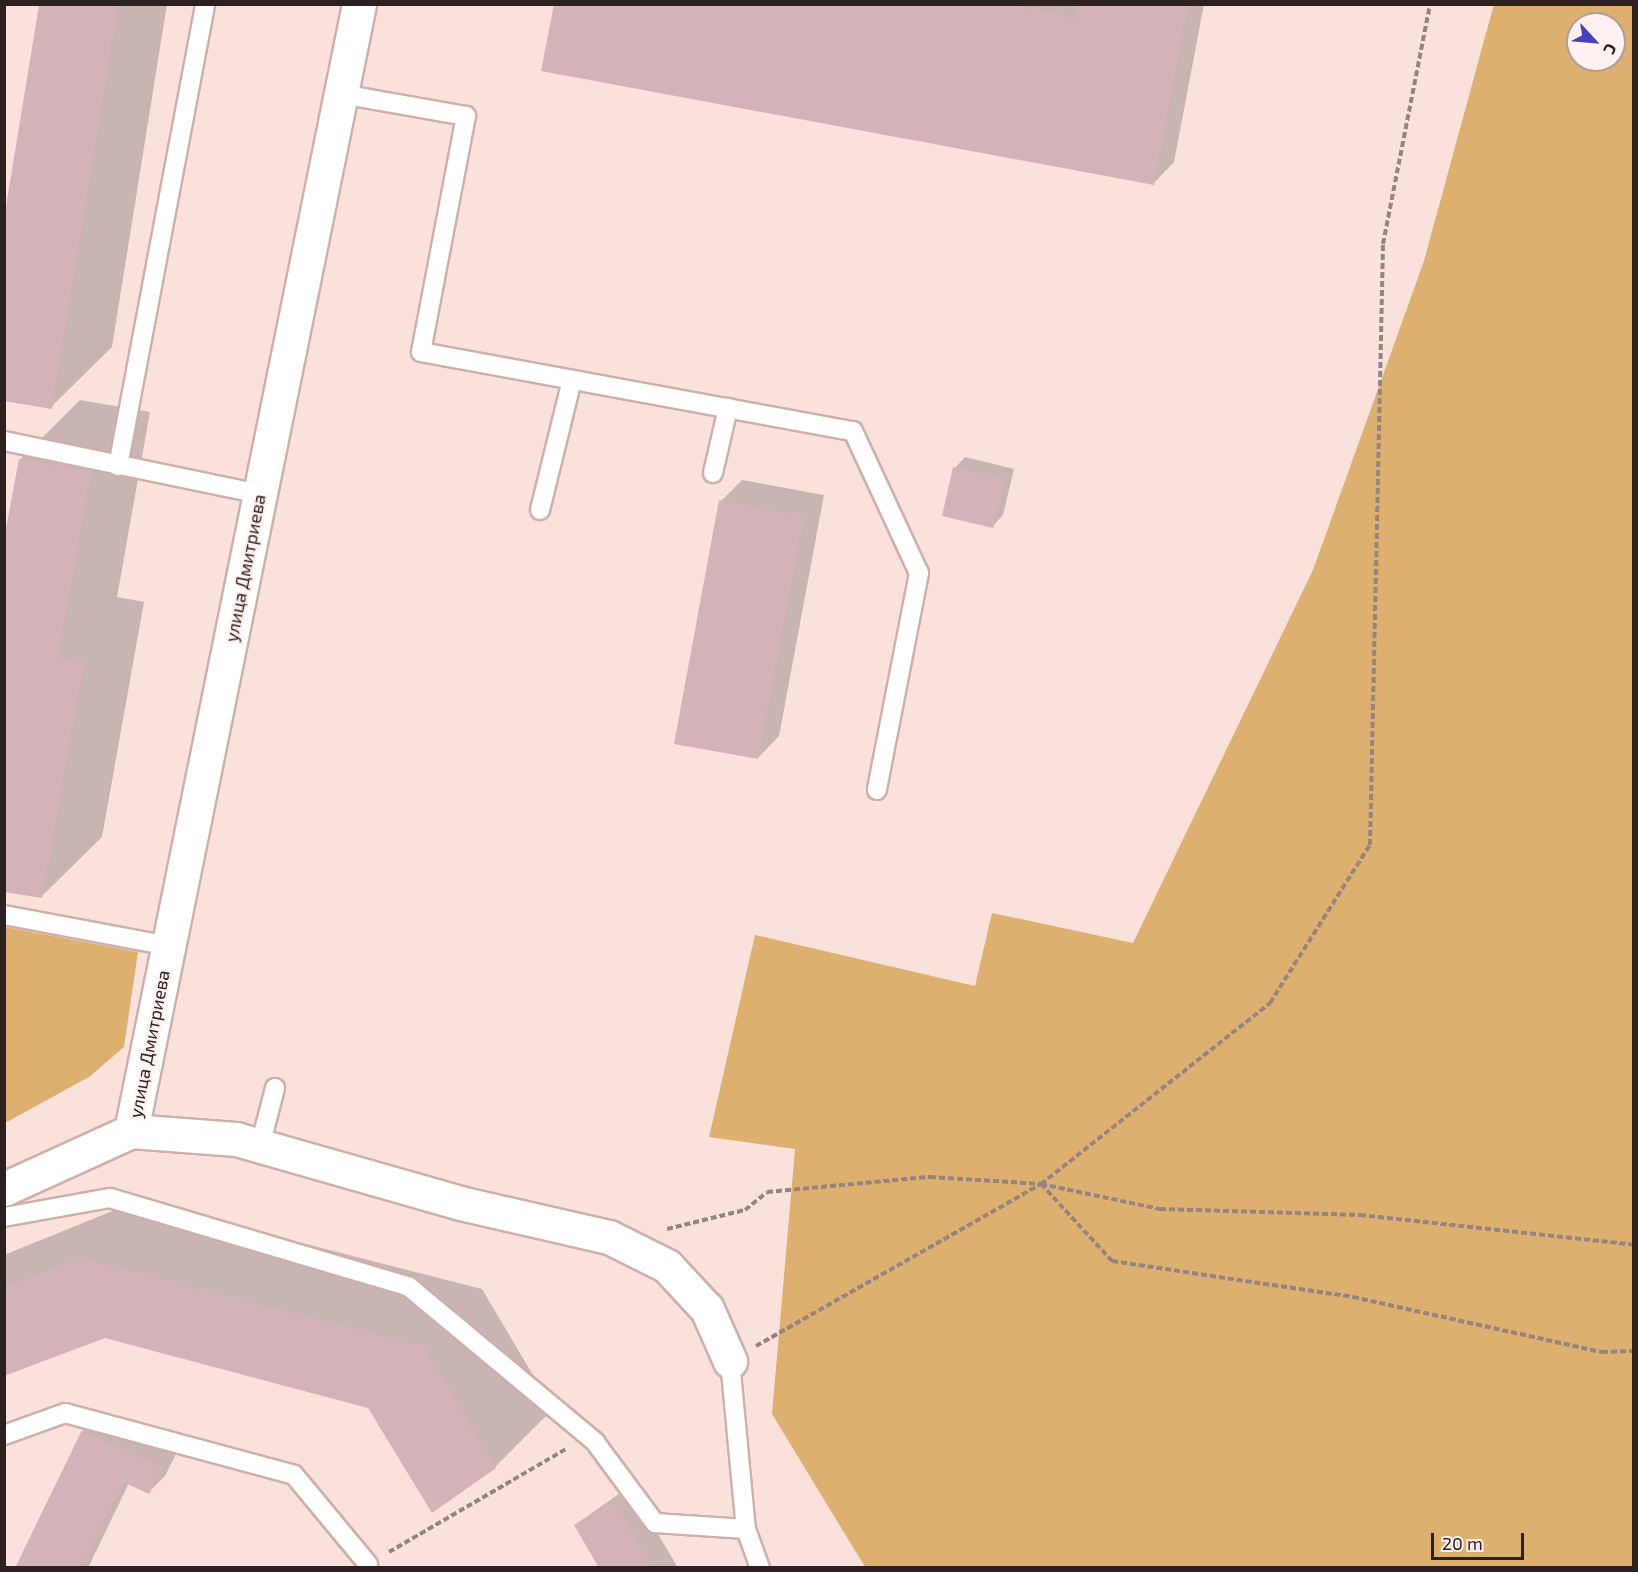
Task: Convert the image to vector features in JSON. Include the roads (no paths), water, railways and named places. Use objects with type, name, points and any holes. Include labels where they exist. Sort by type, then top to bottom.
[{"type":"street","name":"улица Дмитриева","points":[[131,1131],[358,4]]},
{"type":"street","points":[[4,1189],[131,1131],[236,1139],[471,1206],[609,1237],[667,1266],[707,1309],[730,1361]]},
{"type":"lane","points":[[118,466],[205,4]]},
{"type":"lane","points":[[341,94],[466,116],[421,352],[853,431],[919,573],[877,790]]},
{"type":"lane","points":[[540,510],[572,380]]},
{"type":"lane","points":[[713,473],[728,408]]},
{"type":"lane","points":[[4,441],[260,494]]},
{"type":"lane","points":[[4,915],[169,946]]},
{"type":"lane","points":[[260,1146],[275,1088]]},
{"type":"lane","points":[[4,1217],[110,1198],[408,1286],[588,1436],[655,1523],[746,1529]]},
{"type":"lane","points":[[730,1361],[746,1529],[760,1568]]},
{"type":"lane","points":[[4,1435],[65,1413],[294,1475],[368,1564]]}]
